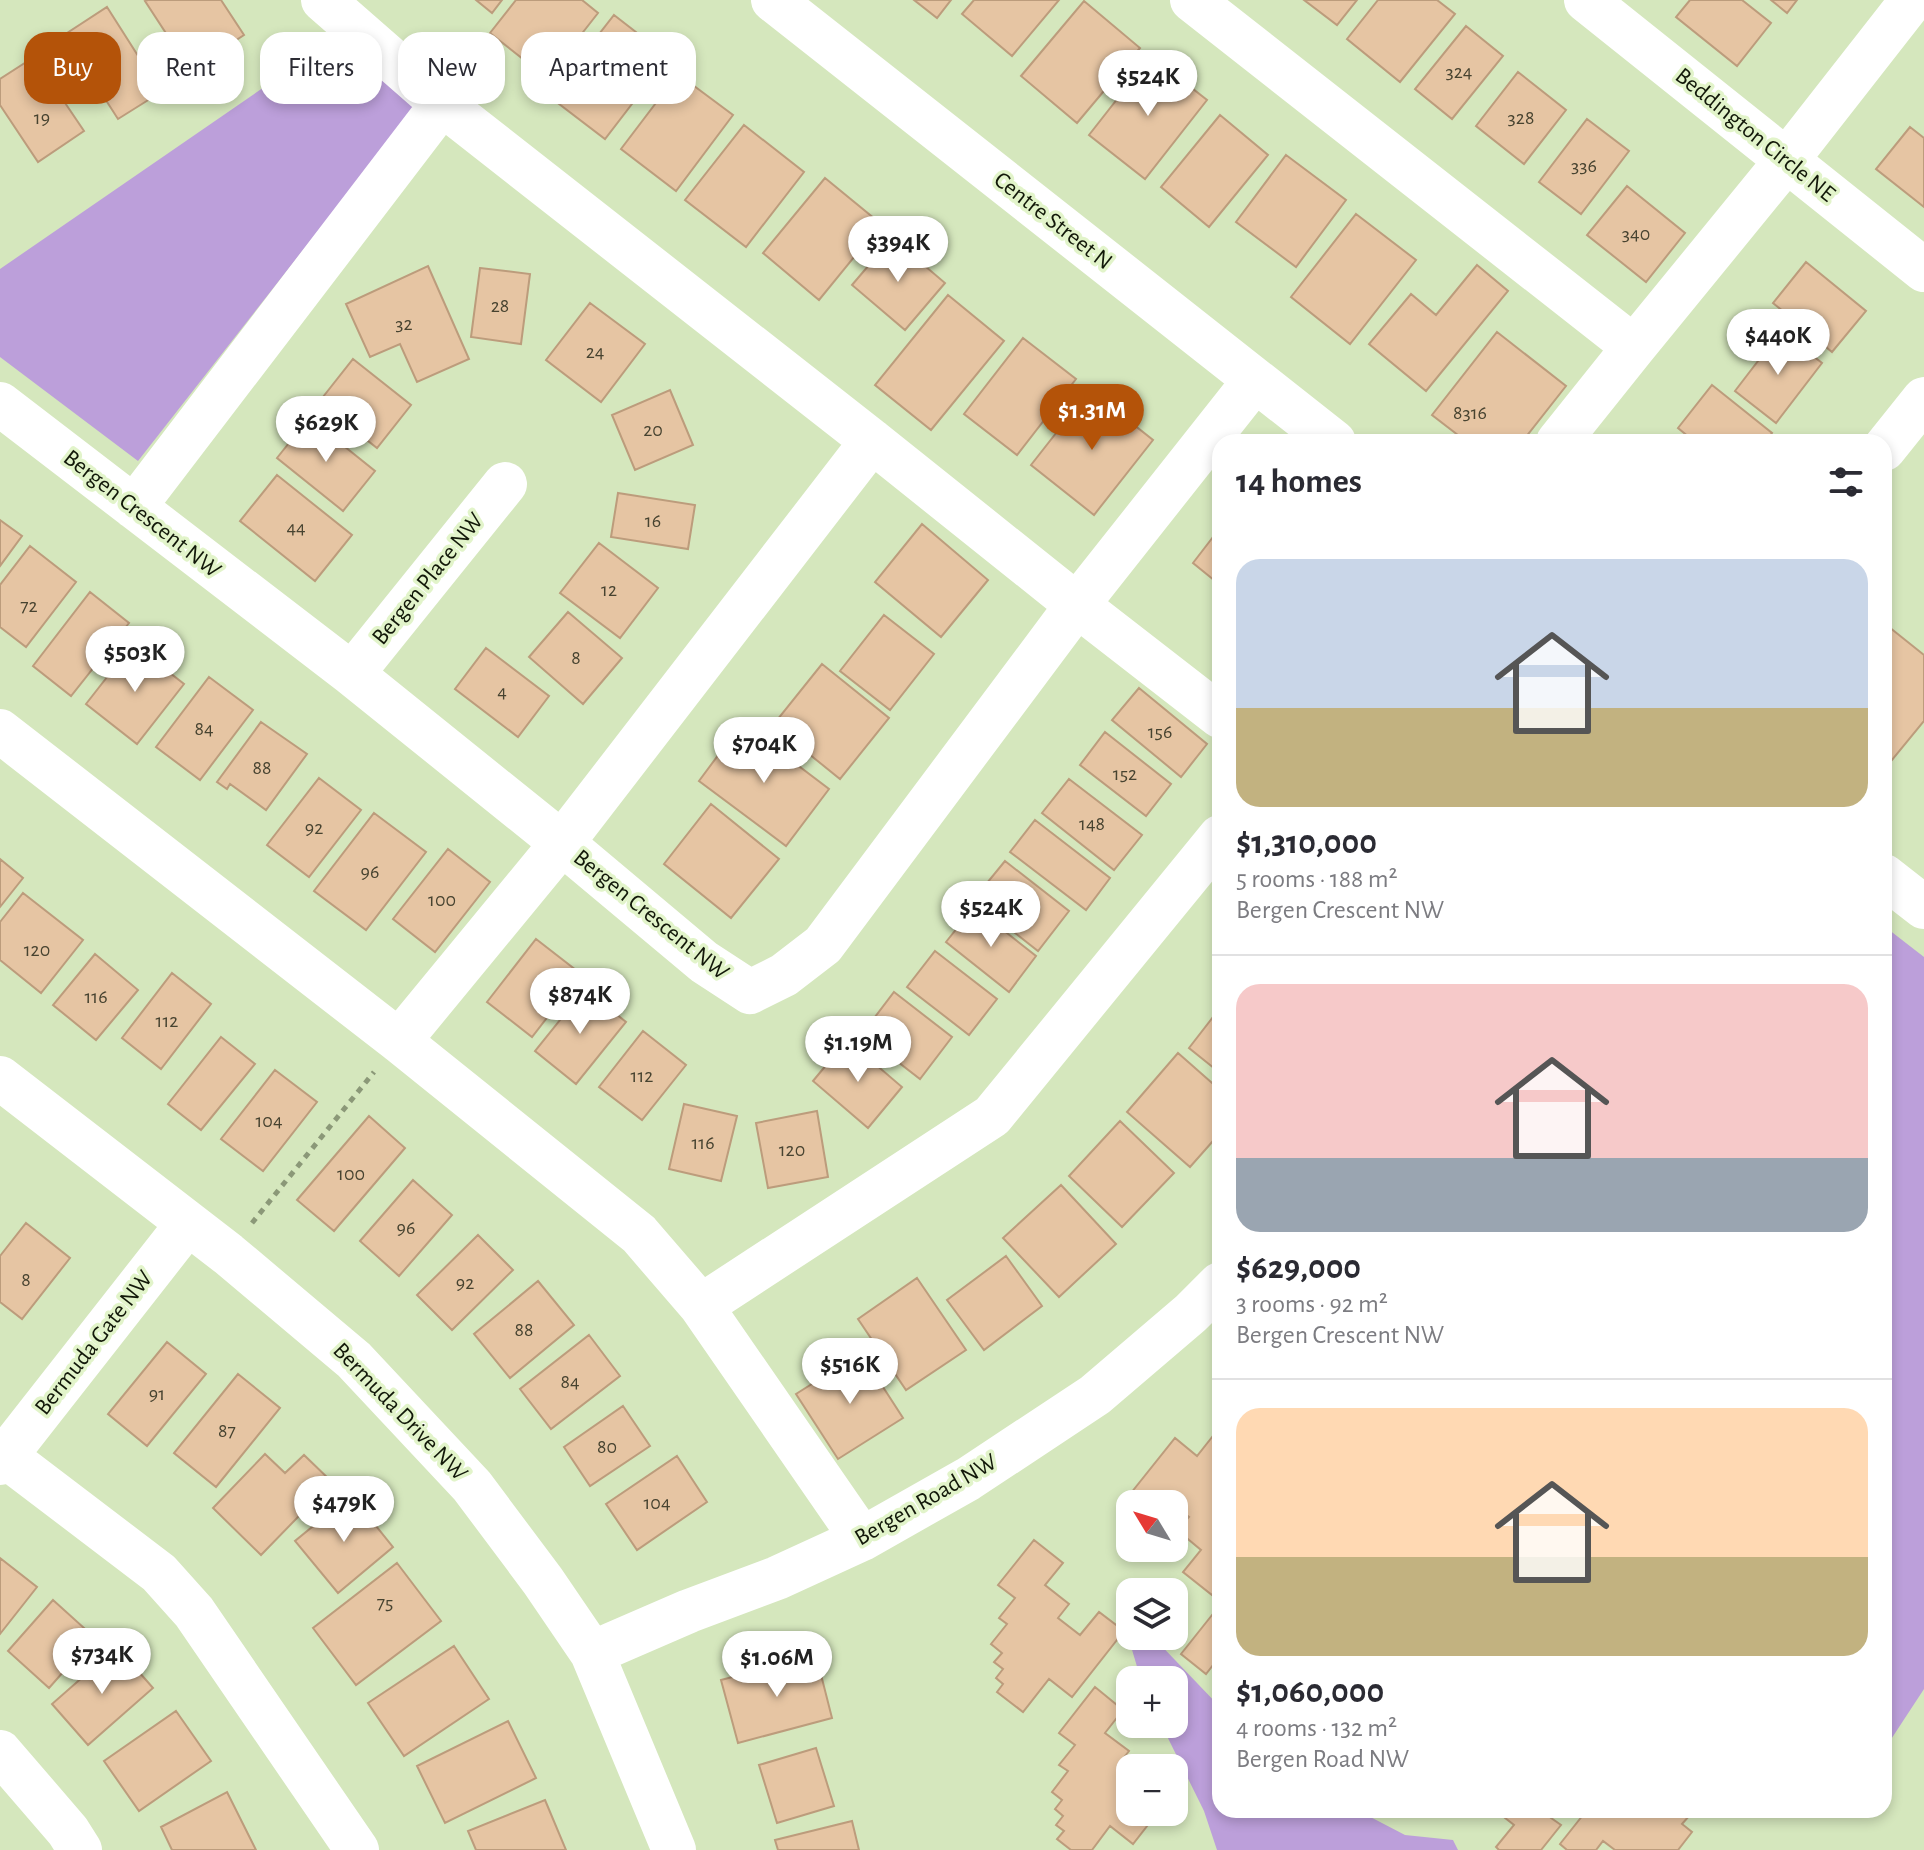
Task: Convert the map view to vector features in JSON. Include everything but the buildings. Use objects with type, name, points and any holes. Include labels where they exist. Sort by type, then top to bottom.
[{"type":"street","points":[[323,0],[398,66]]},
{"type":"street","name":"Centre Street N","points":[[773,0],[1324,434]]},
{"type":"street","points":[[1192,0],[1634,347]]},
{"type":"street","points":[[1564,434],[1912,0]]},
{"type":"street","name":"Beddington Circle NE","points":[[1589,1],[1924,270]]},
{"type":"street","points":[[134,507],[442,104],[1212,710]]},
{"type":"street","name":"Bergen Crescent NW","points":[[1212,434],[1255,380]]},
{"type":"street","points":[[1892,439],[1924,399]]},
{"type":"street","name":"Bergen Crescent NW","points":[[0,404],[352,674],[704,962],[750,992],[784,975],[823,945],[1077,605],[1212,434]]},
{"type":"street","points":[[399,1041],[562,843],[872,441]]},
{"type":"street","name":"Bergen Place NW","points":[[352,674],[505,484]]},
{"type":"street","points":[[0,731],[399,1041],[639,1234],[701,1306],[862,1539]]},
{"type":"street","points":[[701,1306],[992,1116],[1212,847]]},
{"type":"street","points":[[1892,882],[1924,907]]},
{"type":"street","name":"Bermuda Drive NW","points":[[0,1078],[228,1254],[354,1360],[472,1486],[592,1653],[674,1850]]},
{"type":"street","name":"Bermuda Gate NW","points":[[2,1457],[188,1223]]},
{"type":"street","name":"Bergen Road NW","points":[[592,1653],[689,1611],[777,1578],[862,1539],[968,1479],[1095,1395],[1212,1292]]},
{"type":"street","points":[[2,1457],[159,1573],[194,1612],[357,1850]]},
{"type":"street","points":[[0,1752],[68,1831],[80,1850]]},
{"type":"path","points":[[251,1224],[399,1041]]},
{"type":"shaded area","points":[[382,79],[398,93],[398,104],[415,107],[138,461],[0,357],[0,269],[240,104],[244,104],[260,90],[260,104],[382,104]]},
{"type":"shaded area","points":[[1892,932],[1924,957],[1924,1689],[1892,1738]]},
{"type":"shaded area","points":[[1132,1650],[1165,1650],[1181,1666],[1137,1666]]},
{"type":"shaded area","points":[[1188,1674],[1212,1699],[1212,1818],[1372,1818],[1405,1835],[1453,1840],[1458,1850],[1217,1850],[1204,1811],[1188,1779],[1188,1754],[1176,1754],[1168,1738],[1188,1738]]}]
